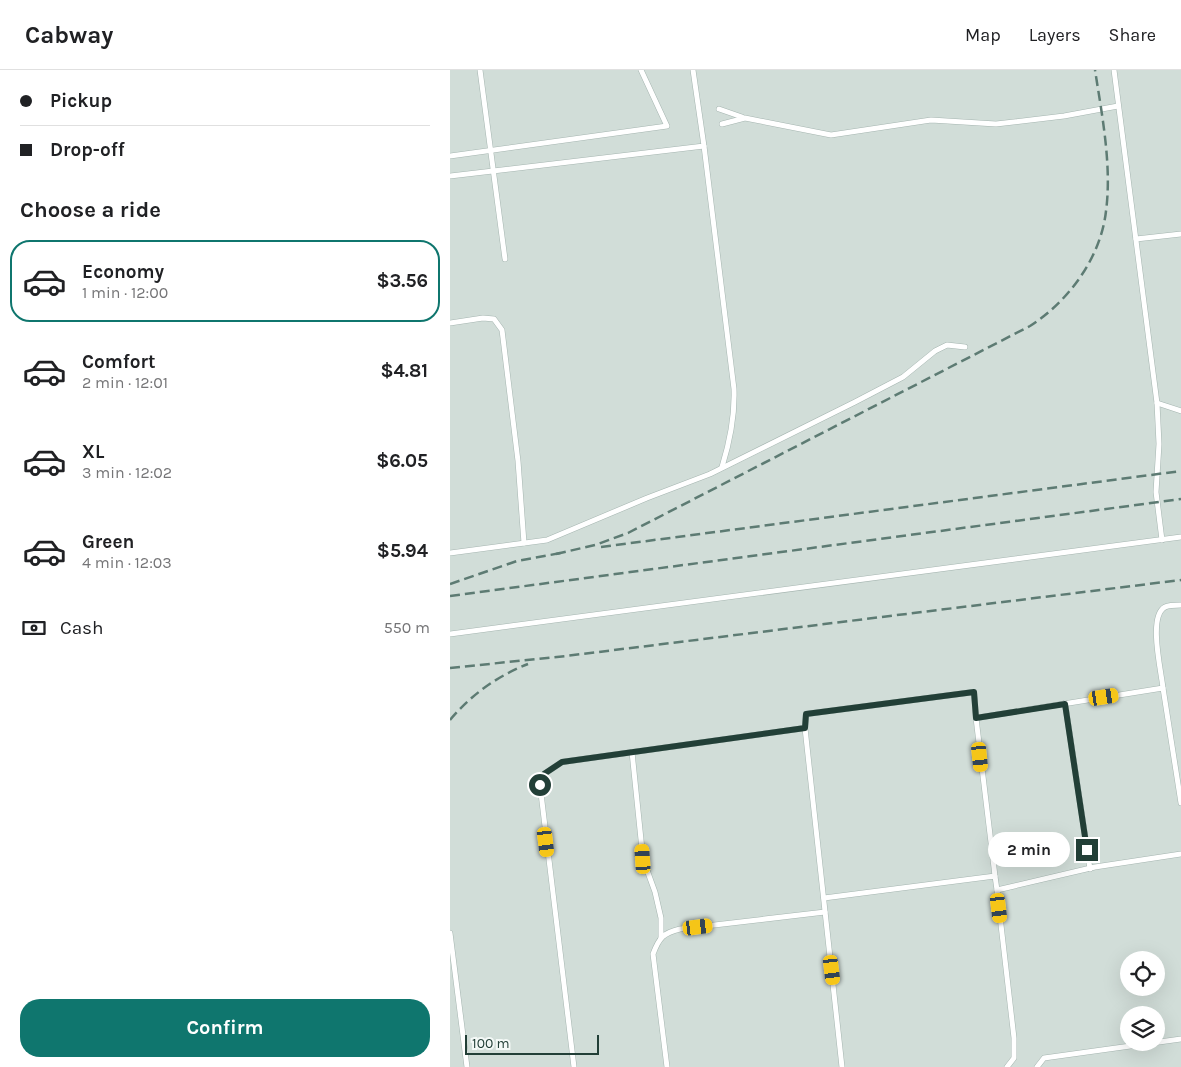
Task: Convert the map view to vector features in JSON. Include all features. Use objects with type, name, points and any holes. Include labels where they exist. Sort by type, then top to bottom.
[{"type":"lane","points":[[480,70],[505,259]]},
{"type":"lane","points":[[450,156],[667,126],[641,70]]},
{"type":"lane","points":[[693,70],[734,389],[732,430],[722,467]]},
{"type":"lane","points":[[1114,70],[1157,403],[1159,444],[1156,492],[1162,540]]},
{"type":"lane","points":[[719,109],[746,118],[831,135],[932,120],[996,124],[1064,116],[1118,106]]},
{"type":"lane","points":[[722,124],[746,118]]},
{"type":"lane","points":[[450,176],[704,146]]},
{"type":"lane","points":[[1136,239],[1181,234]]},
{"type":"lane","points":[[450,322],[483,318],[494,319],[502,330],[518,461],[524,543]]},
{"type":"lane","points":[[450,553],[547,540],[722,467],[903,377],[934,352],[947,345],[964,347]]},
{"type":"lane","points":[[1157,403],[1181,411]]},
{"type":"lane","points":[[450,634],[1181,537]]},
{"type":"lane","points":[[1181,605],[1166,607],[1158,614],[1156,625],[1163,688],[1181,803]]},
{"type":"lane","points":[[976,718],[1163,688]]},
{"type":"lane","points":[[842,1067],[805,728],[806,714],[974,692],[1014,1038],[1014,1058],[1008,1067]]},
{"type":"lane","points":[[1065,704],[1090,869]]},
{"type":"lane","points":[[574,1067],[540,785],[544,774],[562,762],[805,728]]},
{"type":"lane","points":[[632,752],[643,859],[656,892],[661,918],[662,938]]},
{"type":"lane","points":[[997,890],[1090,869],[1181,854]]},
{"type":"lane","points":[[824,898],[994,876]]},
{"type":"lane","points":[[667,1067],[653,954],[657,942],[668,932],[680,929],[825,912]]},
{"type":"lane","points":[[450,933],[452,963],[467,1067]]},
{"type":"lane","points":[[1037,1067],[1044,1058],[1181,1039]]},
{"type":"shaded area","points":[[450,70],[1181,70],[1181,1067],[450,1067]]},
{"type":"railway","points":[[556,554],[595,545],[628,533],[1030,326],[1058,304],[1070,291],[1090,261],[1098,245],[1106,211],[1108,194],[1107,158],[1095,70]]},
{"type":"railway","points":[[601,547],[1181,471]]},
{"type":"railway","points":[[450,596],[1181,499]]},
{"type":"railway","points":[[450,584],[517,561],[561,553]]},
{"type":"railway","points":[[450,668],[566,656],[1181,580]]},
{"type":"railway","points":[[450,720],[485,687],[506,674],[528,664]]},
{"type":"route","points":[[540,785],[544,774],[562,762],[805,728],[806,714],[974,692],[976,718],[1065,704],[1087,850]]}]
